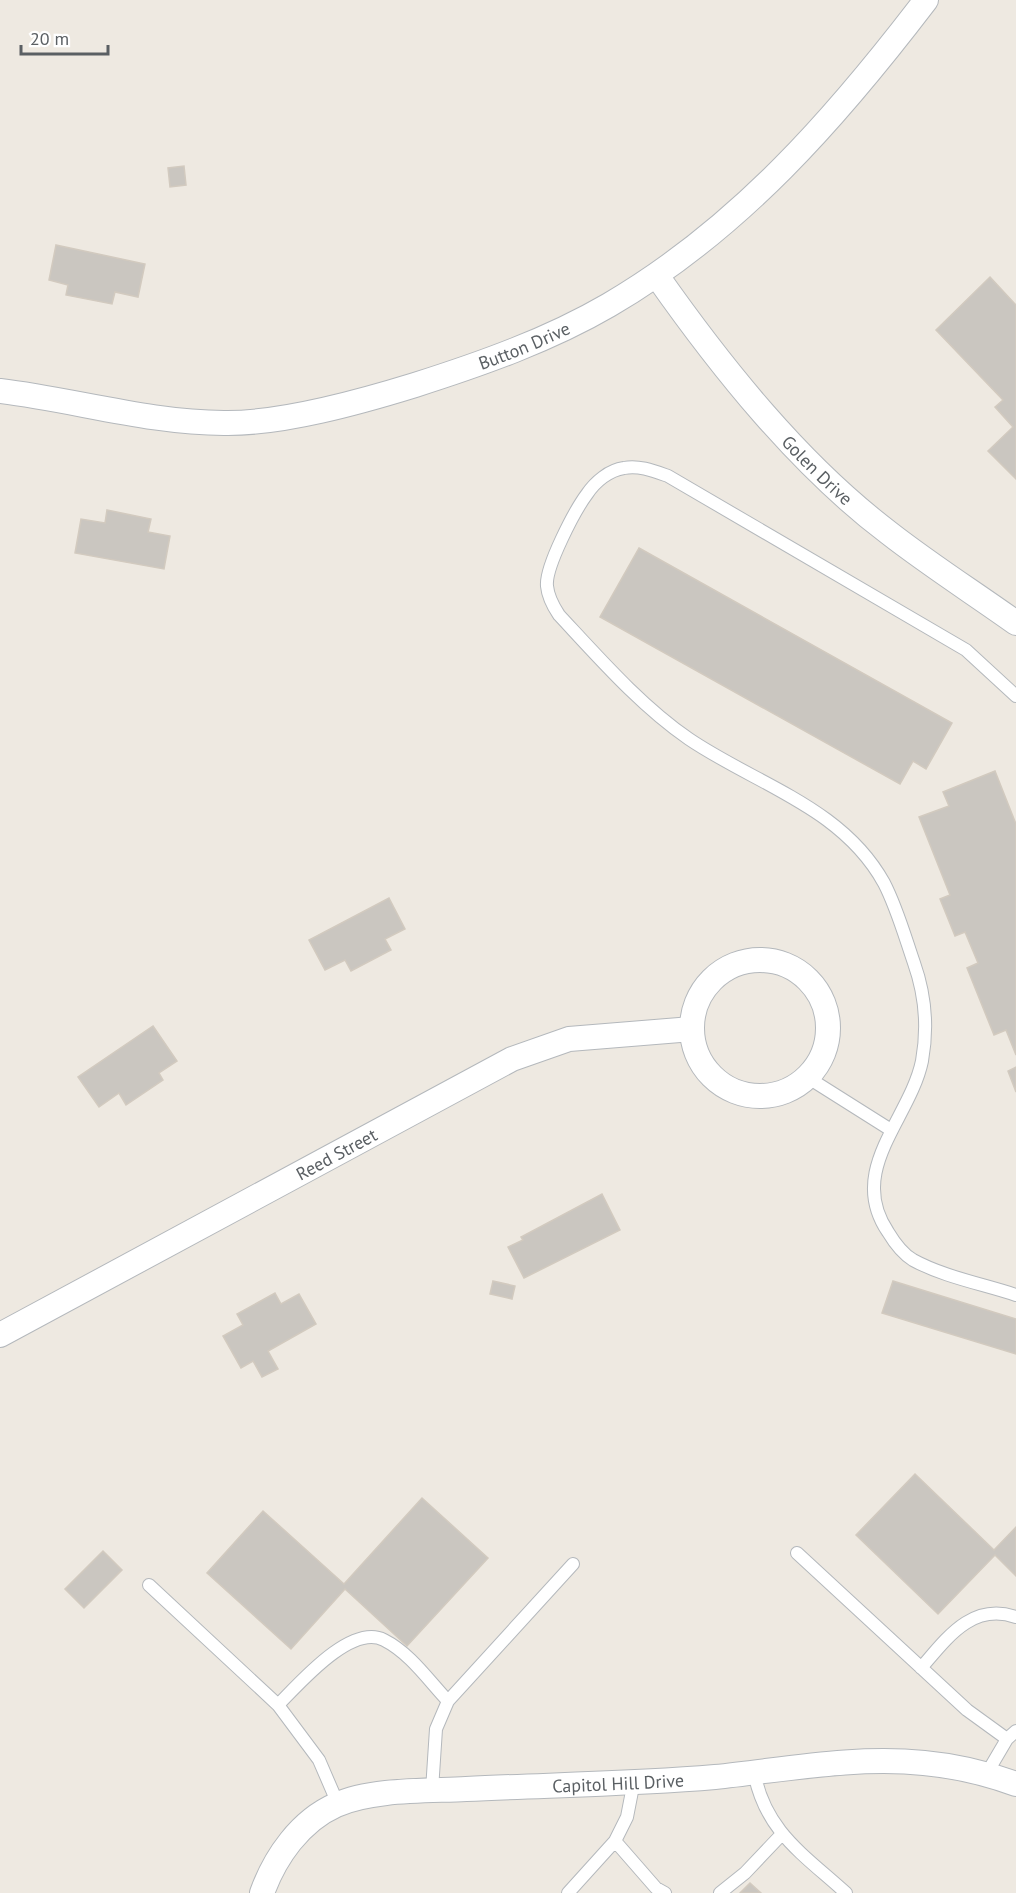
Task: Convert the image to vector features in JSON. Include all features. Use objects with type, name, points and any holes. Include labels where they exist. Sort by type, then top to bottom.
[{"type":"street","name":"Button Drive","points":[[0,391],[198,422],[227,424],[282,417],[395,391],[445,375],[555,333],[608,306],[657,276],[715,233],[791,160],[857,87],[926,0]]},
{"type":"street","name":"Golen Drive","points":[[657,276],[711,352],[748,396],[839,490],[888,533],[1016,623]]},
{"type":"street","points":[[758,960],[787,965],[811,982],[825,1008],[828,1038],[817,1065],[807,1077],[780,1093],[765,1096],[734,1090],[709,1072],[697,1051],[692,1029],[694,1013],[702,993],[717,976],[729,967],[758,960]]},
{"type":"street","name":"Reed Street","points":[[0,1335],[512,1059],[569,1039],[692,1029]]},
{"type":"street","name":"Capitol Hill Drive","points":[[262,1893],[281,1856],[299,1830],[316,1816],[338,1804],[393,1792],[634,1781],[880,1761],[924,1763],[987,1773],[1016,1784]]},
{"type":"lane","points":[[1016,696],[966,651],[668,476],[643,468],[623,468],[604,476],[587,494],[548,568],[547,585],[550,600],[559,615],[662,718],[690,740],[827,818],[867,857],[885,884],[921,982],[926,1035],[922,1062],[910,1095],[891,1130],[875,1170],[874,1192],[879,1219],[894,1241],[911,1259],[934,1269],[1016,1295]]},
{"type":"lane","points":[[807,1077],[891,1130]]},
{"type":"lane","points":[[796,1553],[967,1710],[1011,1735],[987,1773]]},
{"type":"lane","points":[[432,1790],[436,1729],[448,1701],[573,1564]]},
{"type":"lane","points":[[149,1585],[278,1705],[319,1760],[338,1804]]},
{"type":"lane","points":[[921,1668],[964,1623],[984,1614],[1000,1612],[1016,1617]]},
{"type":"lane","points":[[278,1705],[334,1652],[362,1639],[382,1639],[406,1656],[448,1701]]},
{"type":"lane","points":[[754,1772],[758,1794],[766,1814],[782,1834],[846,1893]]},
{"type":"lane","points":[[568,1893],[615,1842],[627,1817],[634,1781]]},
{"type":"lane","points":[[720,1893],[745,1873],[782,1834]]},
{"type":"lane","points":[[615,1842],[656,1888],[665,1893]]},
{"type":"building","points":[[184,166],[186,185],[170,187],[168,168]]},
{"type":"building","points":[[56,245],[145,264],[138,297],[115,292],[112,304],[66,295],[68,285],[49,280]]},
{"type":"building","points":[[990,277],[1016,305],[1016,479],[988,451],[1013,427],[995,407],[1003,400],[936,330]]},
{"type":"building","points":[[107,510],[151,519],[148,532],[170,536],[164,569],[75,553],[81,519],[105,523]]},
{"type":"building","points":[[639,548],[952,723],[926,769],[913,761],[900,784],[600,617]]},
{"type":"building","points":[[995,771],[1016,824],[1016,1055],[1006,1030],[994,1035],[967,968],[978,963],[965,932],[955,936],[940,899],[950,895],[919,817],[949,806],[943,792]]},
{"type":"building","points":[[389,898],[405,929],[385,939],[391,950],[351,971],[345,960],[325,970],[309,940]]},
{"type":"building","points":[[153,1026],[177,1061],[159,1073],[163,1080],[126,1105],[119,1093],[99,1107],[78,1077]]},
{"type":"building","points":[[1016,1067],[1016,1092],[1008,1071]]},
{"type":"building","points":[[602,1194],[620,1230],[524,1278],[508,1247],[523,1240],[521,1237]]},
{"type":"building","points":[[493,1281],[515,1286],[512,1299],[490,1294]]},
{"type":"building","points":[[893,1281],[1016,1319],[1016,1354],[882,1313]]},
{"type":"building","points":[[275,1293],[281,1304],[299,1294],[316,1324],[268,1351],[278,1369],[262,1377],[253,1361],[241,1368],[223,1336],[243,1325],[237,1314]]},
{"type":"building","points":[[915,1474],[994,1550],[1016,1527],[1016,1576],[995,1555],[938,1614],[856,1535]]},
{"type":"building","points":[[422,1498],[488,1558],[407,1646],[345,1589],[291,1649],[207,1573],[263,1511],[344,1584]]},
{"type":"building","points":[[103,1551],[122,1570],[84,1608],[65,1589]]},
{"type":"building","points":[[750,1883],[761,1893],[740,1893]]}]
